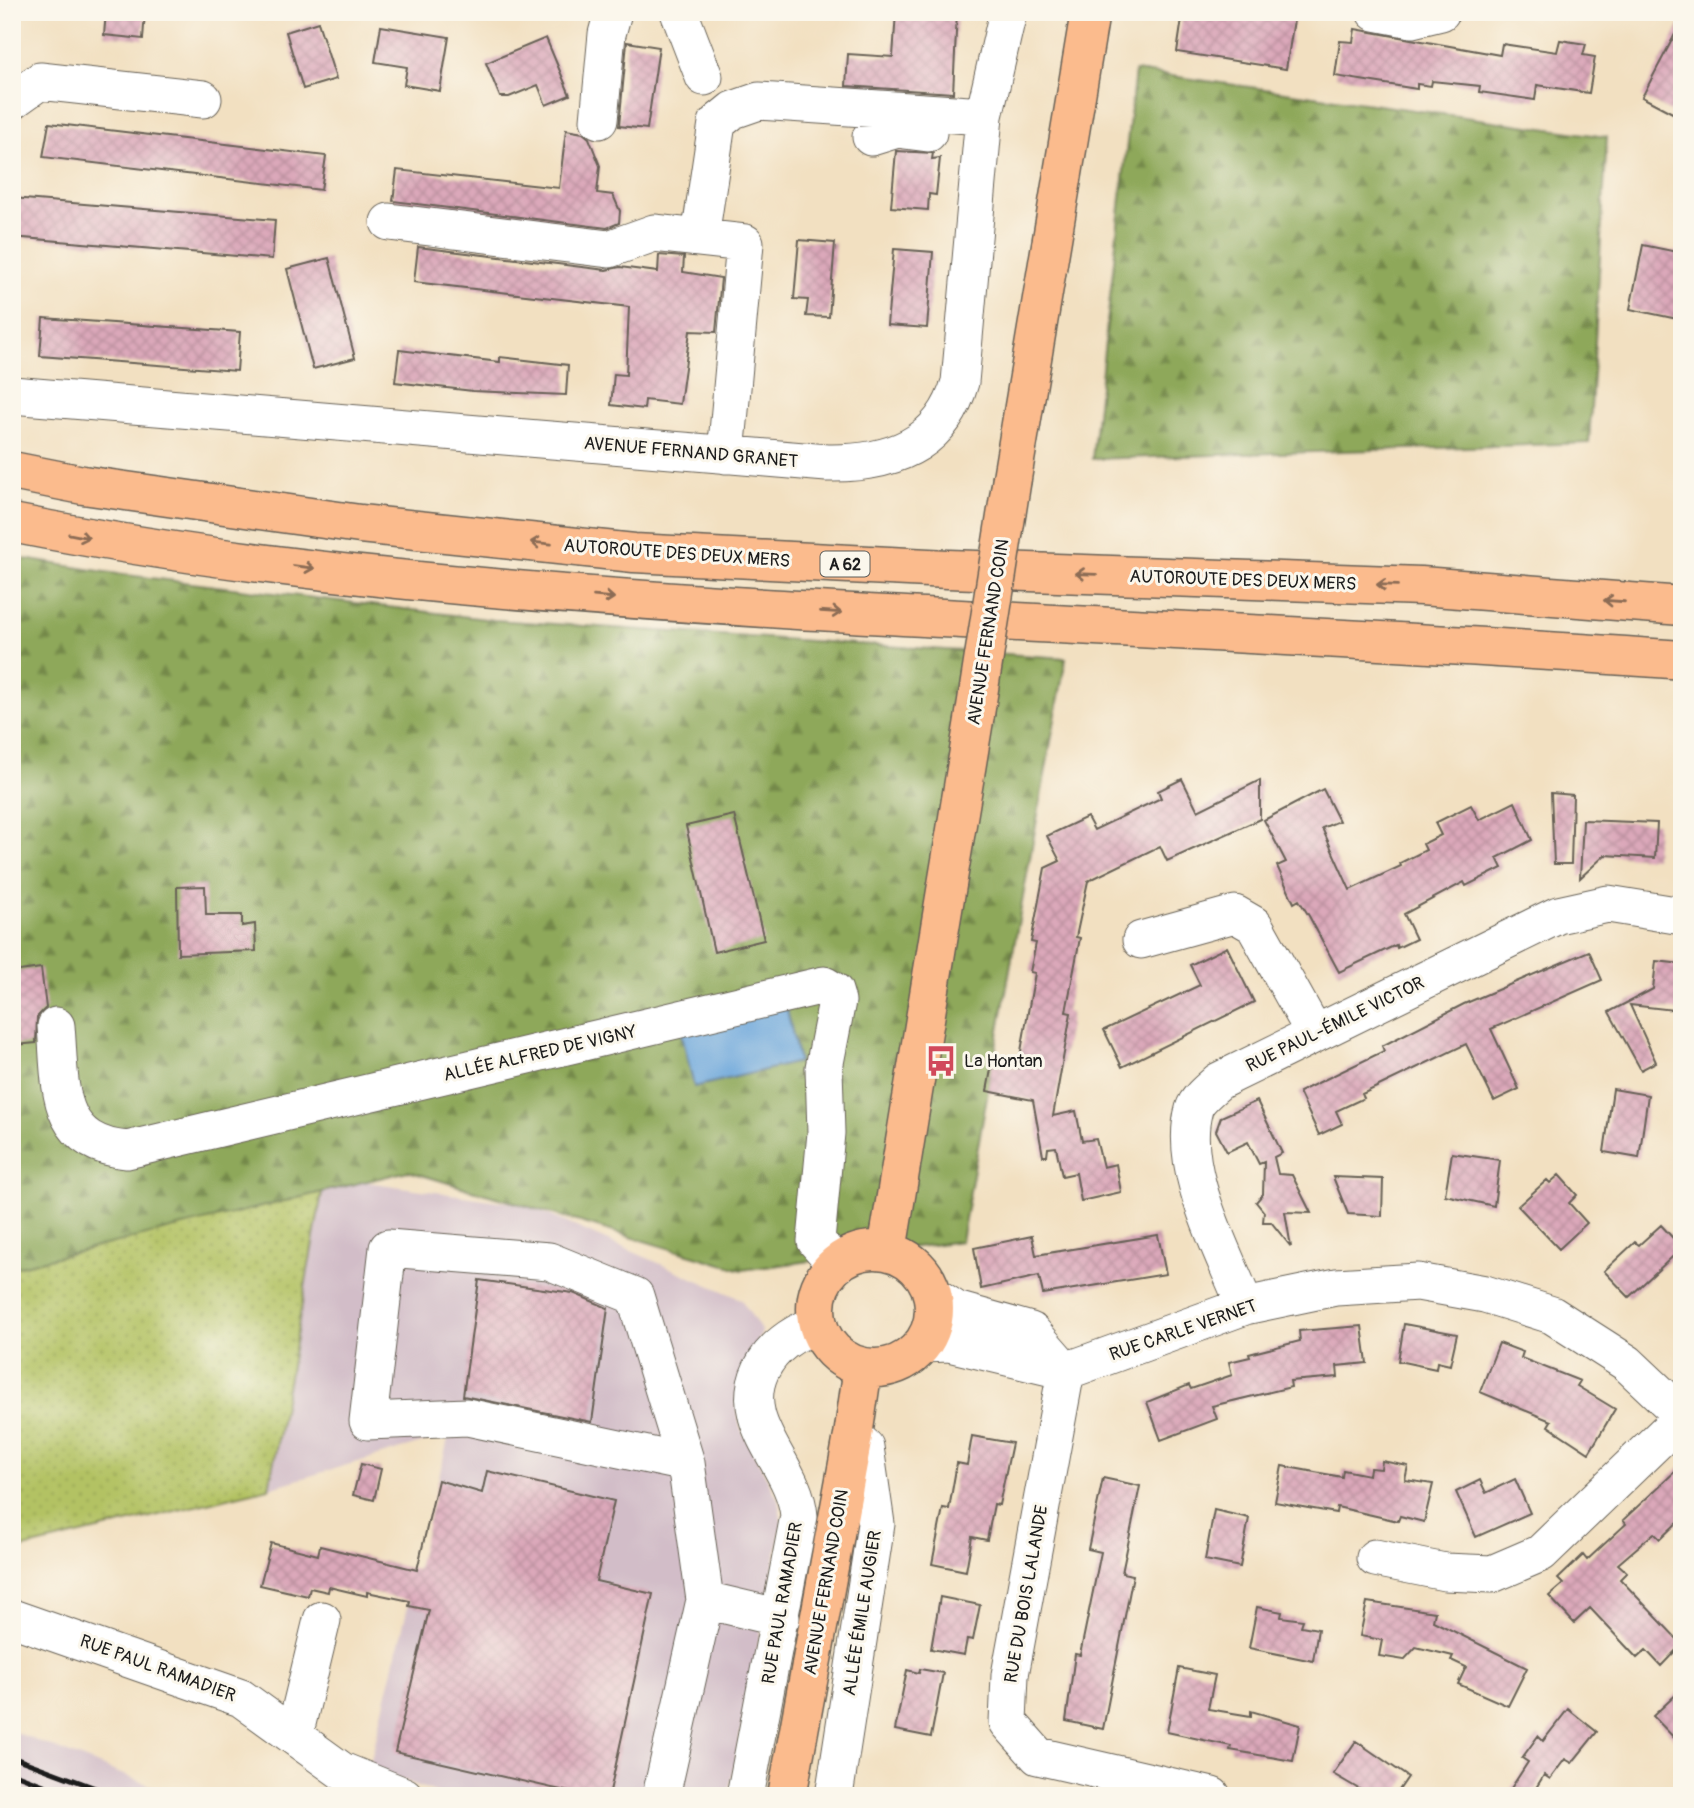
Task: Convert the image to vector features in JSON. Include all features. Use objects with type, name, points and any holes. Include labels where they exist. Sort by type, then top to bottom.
[{"type":"main road","name":"AVENUE FERNAND COIN","points":[[887,1251],[1090,12]]},
{"type":"main road","name":"AUTOROUTE DES DEUX MERS","points":[[12,471],[83,485],[360,524],[634,553],[948,569],[1421,586],[1682,606]]},
{"type":"main road","points":[[12,523],[90,538],[350,573],[635,600],[943,619],[1413,640],[1682,660]]},
{"type":"main road","points":[[869,1250],[887,1251],[902,1256],[916,1266],[933,1294],[931,1329],[923,1345],[896,1365],[863,1367],[834,1352],[818,1324],[817,1298],[828,1274],[837,1265],[852,1255],[869,1250]]},
{"type":"main road","name":"AVENUE FERNAND COIN","points":[[787,1796],[853,1436],[863,1367]]},
{"type":"street","points":[[599,120],[607,34],[613,12]]},
{"type":"street","points":[[679,12],[704,77]]},
{"type":"street","name":"AVENUE FERNAND GRANET","points":[[12,395],[827,463],[878,460],[914,444],[941,420],[956,397],[963,362],[983,128],[1008,12]]},
{"type":"street","points":[[1375,12],[1412,19],[1441,12]]},
{"type":"street","points":[[12,101],[40,81],[203,99]]},
{"type":"street","points":[[700,237],[717,123],[733,110],[759,101],[983,128]]},
{"type":"street","points":[[871,137],[897,129],[983,128]]},
{"type":"street","points":[[389,222],[609,249],[653,233],[746,243],[726,455]]},
{"type":"street","name":"RUE PAUL-ÉMILE VICTOR","points":[[1245,1306],[1193,1173],[1190,1135],[1194,1106],[1219,1080],[1558,915],[1608,904],[1682,916]]},
{"type":"street","points":[[1141,940],[1235,914],[1254,925],[1315,1034]]},
{"type":"street","name":"ALLÉE ALFRED DE VIGNY","points":[[57,1026],[63,1102],[69,1118],[82,1134],[106,1148],[127,1150],[824,985],[834,991],[837,1001],[824,1068],[826,1133],[816,1241],[837,1265]]},
{"type":"street","points":[[661,1796],[705,1600],[685,1463],[635,1296],[549,1261],[388,1248],[368,1421],[467,1417],[685,1463]]},
{"type":"street","name":"RUE CARLE VERNET","points":[[1066,1371],[1245,1306],[1336,1287],[1418,1282],[1485,1294],[1552,1315],[1627,1363],[1682,1416]]},
{"type":"street","points":[[933,1294],[956,1310],[1031,1331],[1066,1371]]},
{"type":"street","name":"RUE PAUL RAMADIER","points":[[745,1796],[799,1524],[798,1506],[758,1423],[754,1408],[754,1391],[762,1367],[783,1341],[818,1324]]},
{"type":"street","points":[[923,1345],[949,1343],[1066,1371]]},
{"type":"street","name":"RUE DU BOIS LALANDE","points":[[1066,1371],[1010,1675],[1008,1722],[1038,1756],[1212,1796]]},
{"type":"street","points":[[1375,1558],[1445,1572],[1492,1574],[1541,1553],[1682,1416]]},
{"type":"street","name":"ALLÉE ÉMILE AUGIER","points":[[834,1796],[876,1524],[866,1447],[853,1436]]},
{"type":"street","points":[[705,1600],[781,1618]]},
{"type":"street","name":"RUE PAUL RAMADIER","points":[[12,1618],[220,1689],[256,1707],[352,1777],[404,1796]]},
{"type":"street","points":[[294,1736],[322,1620]]},
{"type":"shaded area","points":[[325,1176],[526,1205],[741,1299],[762,1332],[740,1382],[736,1404],[740,1427],[778,1499],[782,1523],[728,1796],[446,1796],[369,1768],[449,1435],[269,1488]]},
{"type":"shaded area","points":[[12,1731],[177,1796],[39,1796],[12,1785]]},
{"type":"green space","points":[[1135,71],[1607,137],[1589,443],[1092,459]]},
{"type":"green space","points":[[12,557],[118,574],[494,620],[1066,658],[961,1241],[742,1270],[408,1171],[12,1268]]},
{"type":"green space","points":[[325,1176],[269,1488],[12,1551],[12,1237]]},
{"type":"water","points":[[786,1005],[799,1062],[694,1087],[681,1030]]},
{"type":"building","points":[[106,12],[145,12],[143,39],[104,35]]},
{"type":"building","points":[[896,12],[957,12],[953,93],[846,86],[848,54],[893,57]]},
{"type":"building","points":[[1183,12],[1248,12],[1294,20],[1286,69],[1177,52]]},
{"type":"building","points":[[1682,21],[1682,118],[1642,97]]},
{"type":"building","points":[[318,22],[336,79],[303,89],[286,32]]},
{"type":"building","points":[[381,26],[449,37],[440,91],[404,85],[407,67],[375,62]]},
{"type":"building","points":[[1355,29],[1500,55],[1502,44],[1557,52],[1560,40],[1586,44],[1583,55],[1595,57],[1589,93],[1537,85],[1535,100],[1479,92],[1480,86],[1432,81],[1431,86],[1417,84],[1417,89],[1335,76],[1340,41],[1353,42]]},
{"type":"building","points":[[546,38],[570,95],[546,105],[538,85],[509,97],[500,97],[486,63]]},
{"type":"building","points":[[627,42],[659,47],[647,129],[619,126]]},
{"type":"building","points":[[49,123],[326,156],[321,190],[43,157]]},
{"type":"building","points":[[566,130],[583,133],[589,138],[600,166],[597,193],[613,195],[620,211],[619,223],[607,228],[393,201],[397,170],[559,188]]},
{"type":"building","points":[[896,151],[933,153],[932,159],[940,158],[936,195],[929,194],[928,210],[891,207]]},
{"type":"building","points":[[12,198],[275,220],[272,259],[12,237]]},
{"type":"building","points":[[799,240],[835,243],[829,317],[806,316],[808,300],[794,299]]},
{"type":"building","points":[[1643,245],[1682,253],[1682,320],[1630,309]]},
{"type":"building","points":[[418,247],[606,270],[620,267],[658,272],[659,255],[684,257],[683,272],[721,278],[716,332],[690,331],[680,404],[645,400],[644,409],[611,405],[614,374],[626,375],[629,307],[414,282]]},
{"type":"building","points":[[894,249],[933,252],[927,328],[887,325]]},
{"type":"building","points":[[329,258],[355,358],[313,369],[287,269]]},
{"type":"building","points":[[43,318],[240,332],[237,371],[40,356]]},
{"type":"building","points":[[399,350],[500,362],[500,357],[568,365],[566,395],[473,391],[395,382]]},
{"type":"building","points":[[1182,779],[1198,811],[1260,780],[1260,819],[1167,861],[1160,846],[1088,881],[1076,937],[1080,938],[1066,1012],[1071,1013],[1053,1116],[1076,1111],[1082,1141],[1096,1139],[1103,1167],[1116,1164],[1121,1192],[1081,1201],[1076,1173],[1062,1176],[1056,1147],[1048,1148],[1047,1156],[1043,1156],[1033,1100],[987,1091],[992,1064],[1018,1068],[1035,973],[1030,972],[1036,943],[1031,942],[1045,868],[1060,861],[1047,836],[1087,817],[1094,830],[1161,798],[1158,791]]},
{"type":"building","points":[[1323,789],[1339,821],[1322,828],[1350,890],[1401,866],[1400,863],[1426,850],[1423,844],[1441,835],[1435,823],[1471,805],[1479,820],[1515,802],[1532,840],[1497,858],[1502,868],[1466,886],[1464,882],[1404,914],[1416,939],[1397,948],[1396,945],[1339,972],[1299,900],[1294,903],[1277,866],[1286,862],[1264,820]]},
{"type":"building","points":[[1551,793],[1573,795],[1571,864],[1554,864]]},
{"type":"building","points":[[734,815],[764,940],[714,952],[686,826]]},
{"type":"building","points":[[1583,820],[1657,823],[1655,858],[1605,855],[1580,878]]},
{"type":"building","points":[[205,886],[206,915],[242,915],[242,926],[255,924],[256,951],[178,954],[177,887]]},
{"type":"building","points":[[1227,947],[1254,1002],[1122,1067],[1104,1030],[1200,985],[1190,965]]},
{"type":"building","points":[[1589,951],[1602,980],[1491,1029],[1519,1089],[1494,1101],[1466,1044],[1362,1094],[1364,1098],[1336,1111],[1342,1124],[1319,1135],[1299,1092],[1384,1051],[1382,1046],[1464,1004]]},
{"type":"building","points":[[1656,961],[1682,964],[1682,1011],[1630,1005],[1656,1062],[1641,1070],[1609,1012],[1653,989]]},
{"type":"building","points":[[41,968],[46,1008],[37,1017],[36,1043],[16,1045],[12,972]]},
{"type":"building","points":[[1613,1089],[1648,1095],[1639,1158],[1604,1152]]},
{"type":"building","points":[[1257,1101],[1282,1153],[1274,1157],[1278,1174],[1292,1175],[1311,1213],[1285,1212],[1291,1247],[1271,1222],[1263,1222],[1264,1212],[1256,1202],[1263,1194],[1264,1162],[1259,1164],[1248,1142],[1227,1152],[1216,1131],[1221,1117]]},
{"type":"building","points":[[1452,1153],[1500,1160],[1494,1206],[1445,1195]]},
{"type":"building","points":[[1559,1175],[1577,1195],[1569,1203],[1587,1223],[1559,1249],[1518,1206],[1547,1180],[1550,1183]]},
{"type":"building","points":[[1333,1177],[1383,1179],[1382,1216],[1348,1214]]},
{"type":"building","points":[[1661,1225],[1682,1248],[1629,1297],[1604,1271],[1635,1242],[1639,1245]]},
{"type":"building","points":[[1158,1235],[1166,1274],[1043,1294],[1039,1276],[981,1289],[974,1248],[1032,1236],[1036,1255]]},
{"type":"building","points":[[479,1280],[573,1293],[608,1308],[592,1422],[463,1396]]},
{"type":"building","points":[[1404,1324],[1457,1334],[1450,1365],[1437,1362],[1436,1369],[1398,1361]]},
{"type":"building","points":[[1362,1326],[1367,1363],[1337,1366],[1338,1377],[1290,1381],[1291,1387],[1212,1406],[1217,1419],[1161,1440],[1147,1402],[1189,1385],[1191,1389],[1232,1375],[1229,1362],[1300,1341],[1299,1331]]},
{"type":"building","points":[[1499,1343],[1523,1352],[1521,1358],[1580,1381],[1577,1386],[1615,1409],[1589,1453],[1548,1426],[1551,1421],[1480,1392]]},
{"type":"building","points":[[972,1436],[1012,1443],[999,1505],[994,1504],[987,1540],[972,1537],[966,1571],[932,1564],[943,1508],[949,1509],[957,1463],[967,1465]]},
{"type":"building","points":[[1382,1461],[1408,1466],[1405,1480],[1433,1484],[1424,1522],[1400,1516],[1398,1521],[1337,1507],[1336,1513],[1275,1502],[1282,1466],[1342,1477],[1343,1470],[1369,1475],[1370,1468],[1381,1469]]},
{"type":"building","points":[[361,1464],[381,1469],[374,1500],[353,1495]]},
{"type":"building","points":[[1682,1465],[1682,1518],[1660,1539],[1654,1533],[1618,1564],[1627,1572],[1620,1579],[1682,1644],[1661,1666],[1646,1650],[1637,1658],[1590,1608],[1574,1623],[1549,1596],[1563,1584],[1558,1579],[1583,1555],[1587,1560],[1626,1524],[1623,1520]]},
{"type":"building","points":[[487,1471],[614,1501],[596,1581],[653,1594],[609,1796],[587,1796],[395,1752],[429,1610],[409,1606],[410,1601],[367,1592],[367,1596],[329,1587],[328,1592],[310,1588],[308,1596],[260,1585],[271,1543],[318,1555],[320,1546],[417,1570],[438,1480],[482,1493]]},
{"type":"building","points":[[1103,1478],[1140,1486],[1122,1573],[1133,1575],[1103,1729],[1066,1721],[1075,1654],[1080,1655],[1101,1552],[1088,1549]]},
{"type":"building","points":[[1515,1479],[1530,1513],[1476,1537],[1456,1492],[1480,1480],[1486,1493]]},
{"type":"building","points":[[1214,1510],[1249,1518],[1240,1567],[1205,1560]]},
{"type":"building","points":[[940,1597],[980,1605],[973,1640],[967,1639],[964,1655],[931,1649]]},
{"type":"building","points":[[1367,1602],[1435,1612],[1433,1621],[1527,1668],[1508,1706],[1458,1684],[1466,1667],[1451,1660],[1453,1656],[1416,1647],[1404,1660],[1379,1656],[1382,1640],[1360,1636]]},
{"type":"building","points":[[1257,1607],[1282,1612],[1281,1617],[1303,1620],[1301,1626],[1318,1629],[1313,1661],[1249,1648]]},
{"type":"building","points":[[1179,1668],[1215,1675],[1208,1709],[1251,1716],[1251,1711],[1300,1725],[1293,1761],[1230,1750],[1231,1746],[1167,1732]]},
{"type":"building","points":[[920,1669],[943,1673],[931,1737],[895,1730],[907,1670],[919,1673]]},
{"type":"building","points":[[1682,1689],[1682,1746],[1653,1716]]},
{"type":"building","points":[[1568,1709],[1597,1732],[1572,1763],[1565,1759],[1550,1779],[1544,1775],[1531,1796],[1506,1796],[1528,1762],[1522,1758],[1538,1736],[1543,1741]]},
{"type":"building","points":[[1356,1741],[1408,1777],[1395,1796],[1371,1796],[1333,1774]]},
{"type":"railway","points":[[12,1757],[117,1796]]},
{"type":"railway","points":[[12,1773],[73,1796]]},
{"type":"place","name":"La Hontan","points":[[941,1061]]}]
